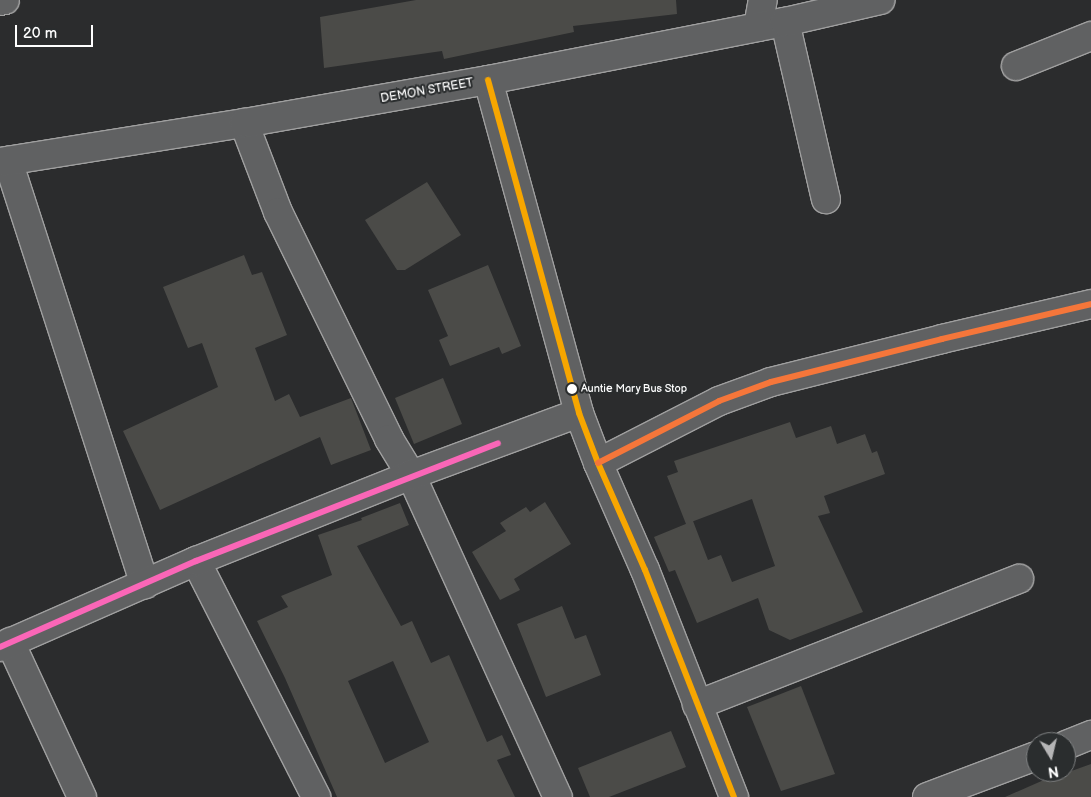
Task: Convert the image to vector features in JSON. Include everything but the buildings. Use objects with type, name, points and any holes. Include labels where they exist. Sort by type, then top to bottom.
[{"type":"street","points":[[0,1],[5,0]]},
{"type":"street","points":[[758,27],[763,0]]},
{"type":"street","name":"DEMON STREET","points":[[4,161],[244,123],[488,80],[785,22],[880,0]]},
{"type":"street","points":[[785,22],[826,199]]},
{"type":"street","points":[[1016,66],[1091,36]]},
{"type":"street","points":[[488,80],[579,413],[598,463],[645,570],[734,797]]},
{"type":"street","points":[[244,123],[278,212],[389,440],[411,475],[558,797]]},
{"type":"street","points":[[4,161],[145,584]]},
{"type":"street","points":[[598,463],[719,402],[771,382],[942,338],[1091,304]]},
{"type":"street","points":[[82,797],[5,645],[196,561],[411,475],[579,413]]},
{"type":"street","points":[[196,561],[316,797]]},
{"type":"street","points":[[697,705],[1020,579]]},
{"type":"street","points":[[1076,741],[1091,736]]},
{"type":"street","points":[[927,797],[1026,760]]},
{"type":"transit line","points":[[488,80],[579,413],[598,463],[645,570],[734,797]]},
{"type":"transit line","points":[[598,463],[719,401],[771,382],[1091,304]]},
{"type":"transit line","points":[[0,647],[196,561],[498,443]]},
{"type":"place","name":"Auntie Mary Bus Stop","points":[[572,389]]}]
